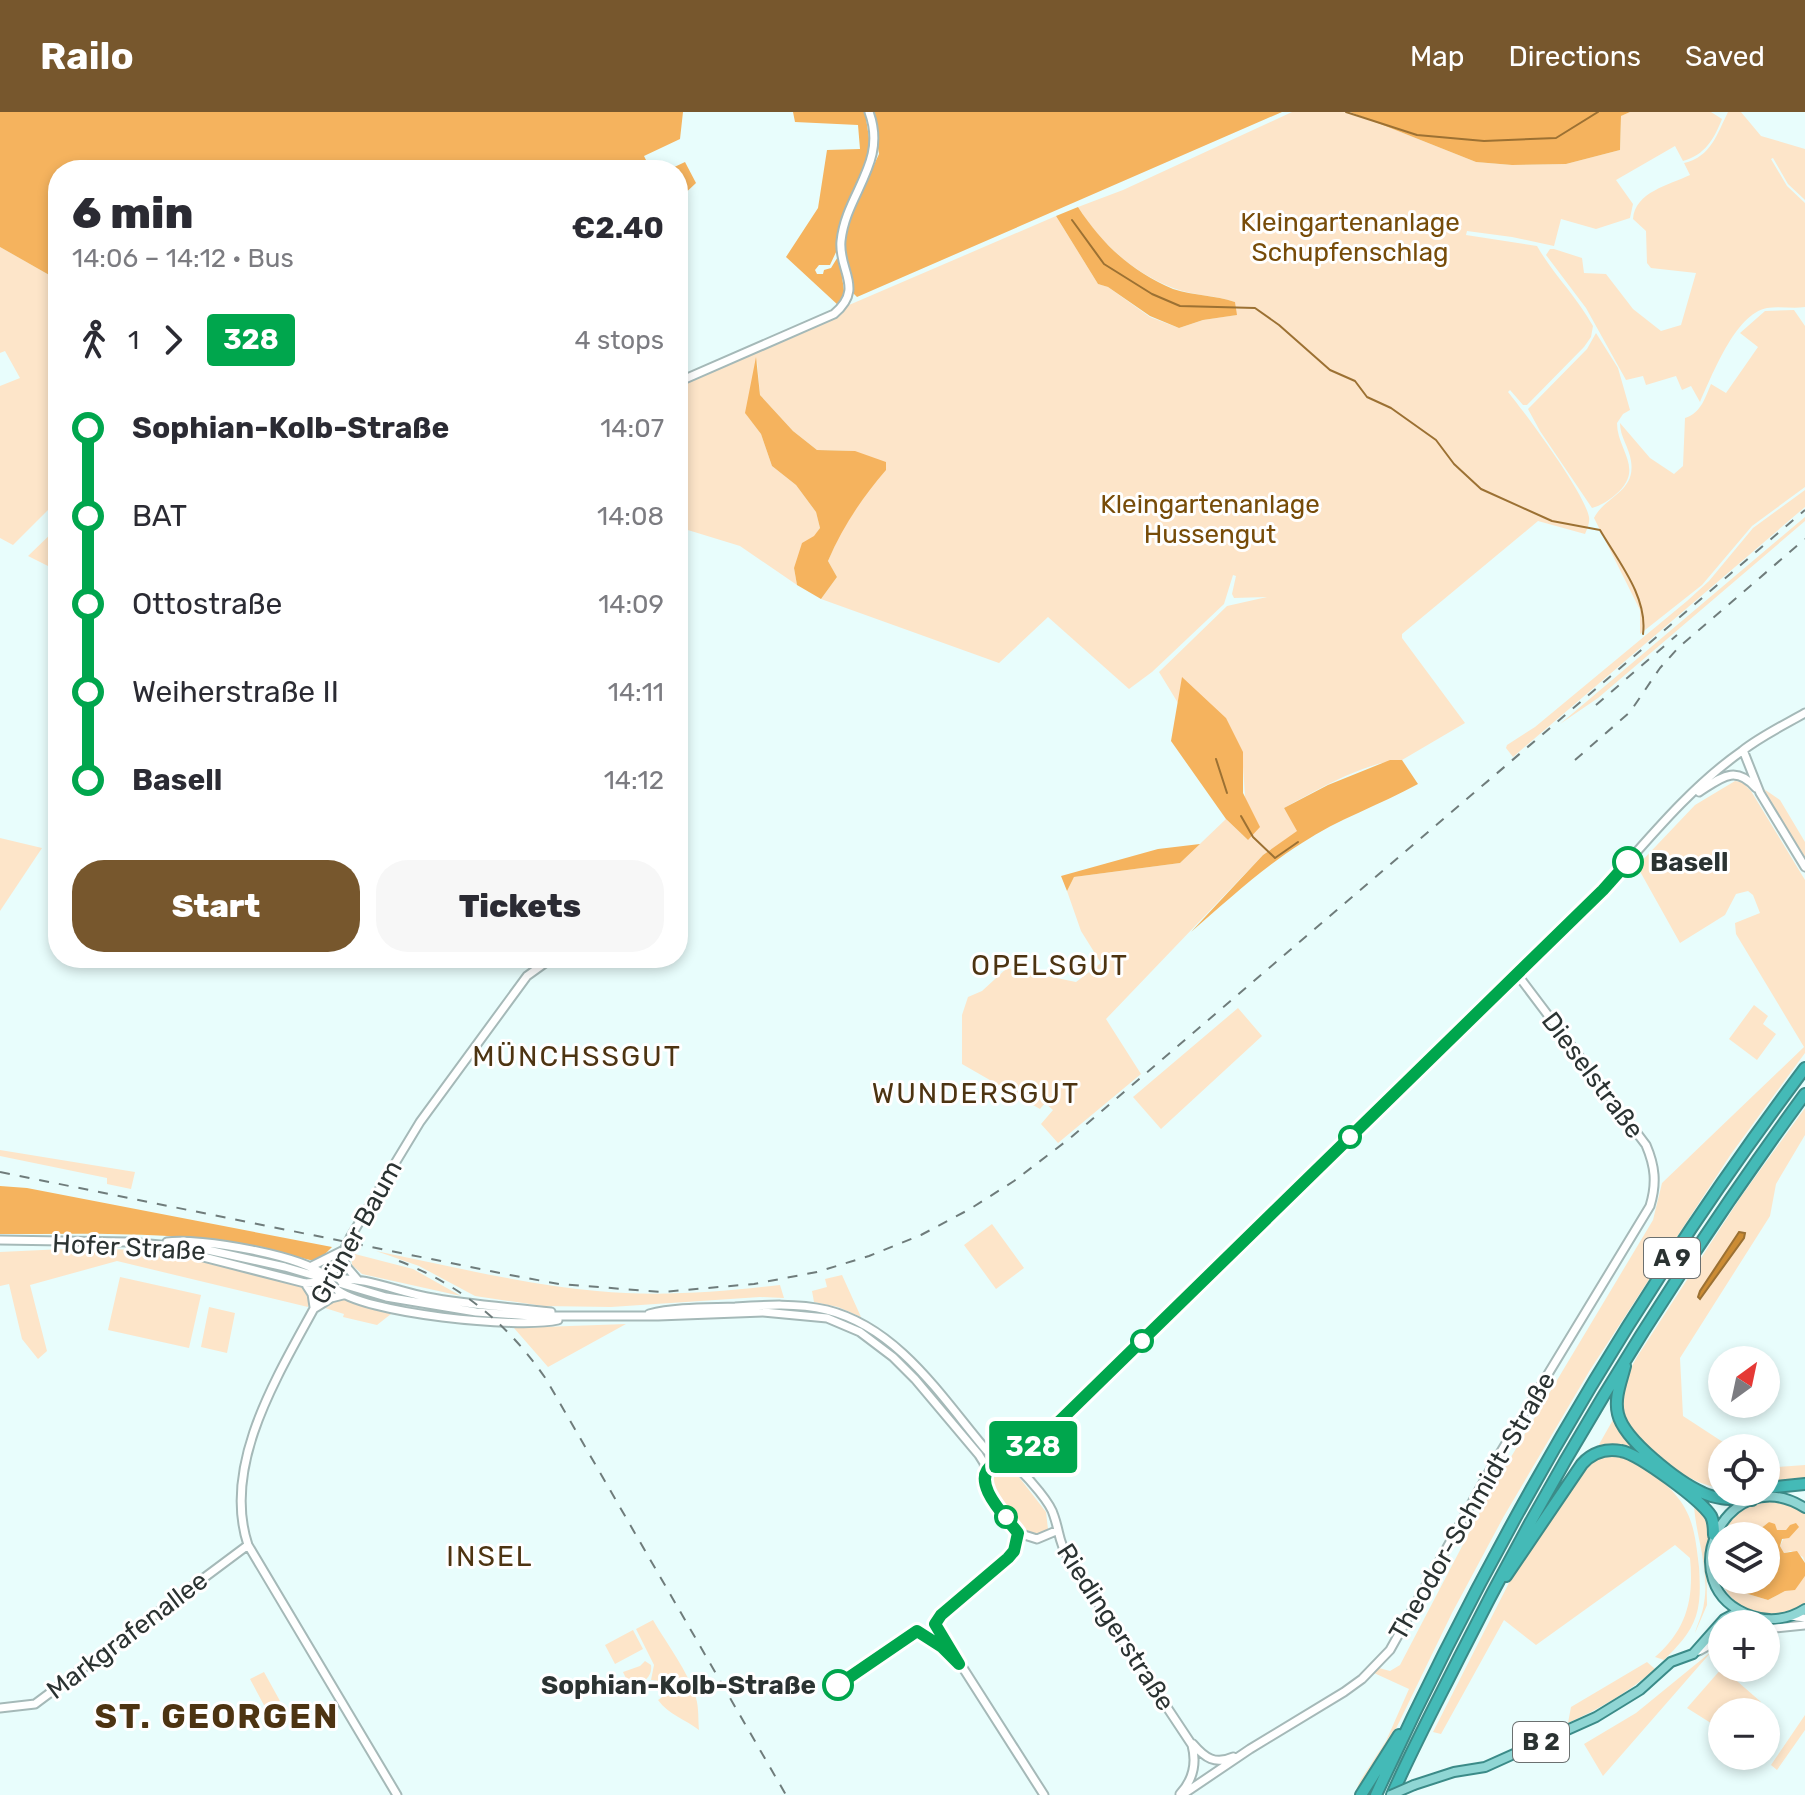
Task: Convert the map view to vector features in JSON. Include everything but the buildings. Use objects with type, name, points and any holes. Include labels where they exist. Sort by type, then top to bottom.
[{"type":"highway","name":"A 9","points":[[1376,1795],[1493,1558],[1597,1374],[1684,1238],[1805,1068]]},
{"type":"highway","name":"A 9","points":[[1392,1795],[1490,1596],[1551,1484],[1629,1352],[1748,1172],[1805,1094]]},
{"type":"highway","points":[[1629,1352],[1616,1400],[1618,1418],[1624,1429],[1686,1483],[1708,1494]]},
{"type":"highway","points":[[1490,1596],[1516,1564],[1582,1464],[1598,1452],[1616,1450],[1642,1459],[1706,1511],[1712,1522]]},
{"type":"highway","points":[[1780,1487],[1805,1484]]},
{"type":"highway","points":[[1704,1494],[1708,1494]]},
{"type":"highway","points":[[1361,1795],[1393,1742],[1408,1725]]},
{"type":"main road","points":[[1780,1498],[1805,1508]]},
{"type":"main road","points":[[1723,1522],[1730,1513],[1742,1506]]},
{"type":"main road","points":[[1721,1594],[1738,1610]]},
{"type":"main road","points":[[1780,1617],[1805,1609]]},
{"type":"main road","points":[[1693,1654],[1708,1638]]},
{"type":"main road","name":"B 2","points":[[1392,1795],[1454,1772],[1485,1767],[1596,1717],[1640,1690],[1671,1662],[1693,1654]]},
{"type":"street","points":[[688,378],[834,314],[846,303],[850,284],[840,244],[848,214],[875,152],[869,112]]},
{"type":"street","points":[[985,1473],[990,1466],[1018,1459],[1029,1451],[1603,890],[1685,801],[1743,750],[1805,713]]},
{"type":"street","points":[[1743,750],[1760,793],[1805,867]]},
{"type":"street","points":[[1685,801],[1728,775],[1745,777],[1760,793]]},
{"type":"street","name":"Grüner Baum","points":[[248,1545],[241,1515],[245,1466],[250,1440],[262,1411],[351,1236],[404,1145],[527,976],[538,968]]},
{"type":"street","name":"Dieselstraße","points":[[1517,974],[1646,1145],[1653,1163],[1655,1183]]},
{"type":"street","name":"Theodor-Schmidt-Straße","points":[[1180,1795],[1344,1692],[1362,1679],[1390,1650],[1494,1463],[1639,1226],[1650,1206],[1655,1183]]},
{"type":"street","points":[[159,1244],[177,1240],[228,1245],[312,1266],[322,1272],[343,1295]]},
{"type":"street","name":"Hofer Straße","points":[[0,1243],[96,1241],[159,1244],[244,1257],[330,1282]]},
{"type":"street","points":[[159,1244],[305,1283],[357,1280],[430,1298],[572,1316]]},
{"type":"street","points":[[312,1266],[344,1250],[345,1265],[357,1280]]},
{"type":"street","name":"Riedingerstraße","points":[[330,1282],[441,1308],[512,1315],[763,1312],[827,1318],[872,1340],[915,1379],[979,1455],[988,1493],[1018,1533]]},
{"type":"street","points":[[305,1283],[312,1294],[314,1309],[331,1298],[343,1295],[406,1311],[475,1321],[536,1323],[572,1316]]},
{"type":"street","name":"Riedingerstraße","points":[[643,1315],[658,1311],[763,1305],[811,1307],[849,1318],[886,1339],[909,1359],[987,1451],[1027,1478],[1052,1511],[1056,1531],[1068,1558],[1189,1739],[1195,1757],[1193,1771],[1180,1795]]},
{"type":"street","points":[[932,1399],[949,1407]]},
{"type":"street","points":[[987,1451],[1007,1456],[1029,1451]]},
{"type":"street","points":[[1027,1478],[1024,1465],[1029,1451]]},
{"type":"street","points":[[1044,1795],[935,1624],[941,1615],[1008,1558],[1014,1551],[1018,1533],[1037,1539],[1056,1531]]},
{"type":"street","points":[[248,1545],[397,1795]]},
{"type":"street","name":"Markgrafenallee","points":[[0,1708],[35,1704],[248,1545]]},
{"type":"street","points":[[1791,1616],[1805,1618]]},
{"type":"street","points":[[1780,1628],[1805,1625]]},
{"type":"street","points":[[1693,1654],[1708,1646]]},
{"type":"street","points":[[1189,1739],[1202,1755],[1214,1760],[1227,1760],[1250,1749]]},
{"type":"green space","points":[[1292,112],[1350,112],[1476,162],[1512,165],[1566,164],[1620,150],[1621,116],[1630,112],[1711,112],[1722,119],[1712,139],[1697,155],[1683,161],[1675,146],[1616,180],[1633,204],[1630,218],[1596,229],[1561,219],[1554,246],[1467,231],[1466,235],[1537,246],[1593,326],[1591,337],[1584,347],[1527,405],[1523,405],[1510,390],[1508,392],[1577,490],[1589,517],[1585,534],[1538,521],[1402,634],[1465,723],[1402,760],[1357,771],[1284,808],[1298,831],[1263,855],[1106,1019],[1141,1074],[1058,1143],[1041,1124],[1053,1110],[1045,1103],[1040,1109],[962,1064],[962,1015],[968,997],[982,991],[1007,968],[1076,982],[1101,963],[1081,931],[1067,891],[1074,877],[1180,863],[1226,819],[1248,840],[1242,752],[1183,678],[1178,703],[1159,672],[1227,606],[1267,597],[1234,598],[1236,576],[1233,575],[1224,604],[1152,672],[1129,689],[1048,617],[999,663],[821,599],[837,577],[828,561],[840,534],[863,497],[855,451],[817,450],[793,431],[760,395],[757,361],[746,414],[761,434],[772,466],[796,485],[816,512],[820,528],[794,568],[797,585],[740,546],[688,530],[688,379],[842,308],[1056,216],[1098,284],[1108,287],[1150,317],[1179,328],[1203,320],[1236,315],[1235,302],[1188,293],[1144,274],[1097,233],[1078,207],[1123,190]]},
{"type":"green space","points":[[1728,112],[1741,112],[1761,136],[1805,149],[1805,200],[1788,184],[1771,159],[1787,186],[1805,203],[1805,307],[1767,308],[1745,322],[1718,362],[1700,402],[1691,386],[1682,390],[1676,376],[1646,385],[1643,376],[1626,380],[1586,308],[1546,255],[1554,249],[1582,258],[1584,273],[1606,274],[1633,309],[1661,331],[1681,325],[1696,273],[1651,268],[1647,263],[1646,231],[1633,219],[1635,210],[1646,196],[1690,175],[1684,163],[1707,150]]},
{"type":"green space","points":[[0,247],[48,274],[48,510],[13,545],[0,538],[0,386],[20,378],[5,351],[0,353]]},
{"type":"green space","points":[[1794,310],[1805,326],[1805,487],[1752,526],[1702,585],[1640,634],[1640,610],[1594,518],[1629,480],[1631,461],[1620,423],[1650,458],[1674,474],[1683,466],[1685,418],[1699,409],[1711,384],[1726,393],[1758,347],[1740,333],[1765,311]]},
{"type":"green space","points":[[1596,333],[1618,368],[1630,410],[1617,423],[1629,468],[1624,486],[1610,499],[1592,508],[1528,409],[1587,349]]},
{"type":"green space","points":[[1805,490],[1805,507],[1513,757],[1507,745],[1535,727],[1687,601],[1709,581],[1753,528]]},
{"type":"green space","points":[[1805,517],[1805,521],[1598,698],[1560,724]]},
{"type":"green space","points":[[48,537],[48,566],[28,556]]},
{"type":"green space","points":[[1735,781],[1742,782],[1751,791],[1805,880],[1805,1053],[1731,1154],[1590,1370],[1504,1516],[1452,1613],[1390,1741],[1357,1795],[1354,1795],[1386,1741],[1409,1689],[1374,1673],[1379,1668],[1390,1671],[1400,1665],[1493,1487],[1653,1220],[1662,1183],[1804,1047],[1736,934],[1735,923],[1760,913],[1753,895],[1748,891],[1736,894],[1725,915],[1680,943],[1637,866],[1695,805]]},
{"type":"green space","points":[[1764,789],[1780,800],[1805,842],[1805,860]]},
{"type":"green space","points":[[0,838],[42,848],[0,911]]},
{"type":"green space","points":[[1754,1005],[1768,1016],[1763,1024],[1776,1034],[1757,1060],[1729,1039]]},
{"type":"green space","points":[[1238,1008],[1262,1036],[1161,1129],[1133,1097]]},
{"type":"green space","points":[[1805,1108],[1805,1135],[1776,1184],[1770,1216],[1680,1358],[1683,1416],[1711,1434],[1708,1434],[1708,1485],[1676,1470],[1646,1446],[1625,1418],[1621,1398],[1623,1386],[1637,1357],[1740,1198]]},
{"type":"green space","points":[[0,1150],[135,1172],[131,1189],[107,1184],[107,1178],[0,1156]]},
{"type":"green space","points":[[992,1224],[1024,1268],[996,1289],[964,1245]]},
{"type":"green space","points":[[85,1248],[162,1251],[303,1287],[310,1297],[308,1307],[117,1261],[30,1285],[47,1351],[38,1359],[22,1339],[9,1284],[0,1286],[0,1252]]},
{"type":"green space","points":[[376,1251],[569,1288],[666,1294],[780,1285],[784,1298],[611,1307],[543,1306],[475,1296],[419,1266]]},
{"type":"green space","points":[[351,1253],[413,1269],[461,1296],[362,1274],[352,1265]]},
{"type":"green space","points":[[842,1275],[861,1317],[838,1307],[814,1302],[812,1291],[827,1287],[825,1279]]},
{"type":"green space","points":[[120,1277],[201,1295],[189,1348],[108,1330]]},
{"type":"green space","points":[[344,1298],[391,1314],[377,1325],[343,1317],[344,1314],[325,1308]]},
{"type":"green space","points":[[209,1307],[235,1313],[227,1353],[201,1347]]},
{"type":"green space","points":[[626,1324],[548,1367],[514,1328]]},
{"type":"green space","points":[[1614,1418],[1641,1452],[1621,1446],[1597,1448]]},
{"type":"green space","points":[[1614,1454],[1636,1462],[1656,1476],[1677,1496],[1689,1516],[1697,1552],[1700,1592],[1696,1616],[1687,1634],[1664,1660],[1655,1657],[1675,1635],[1689,1600],[1690,1558],[1675,1545],[1536,1645],[1504,1620],[1441,1734],[1433,1732],[1514,1573],[1585,1467],[1598,1458]]},
{"type":"green space","points":[[1805,1465],[1805,1482],[1780,1484],[1780,1467]]},
{"type":"green space","points":[[1001,1468],[1015,1472],[1046,1512],[1048,1529],[1037,1538],[1017,1521],[992,1482]]},
{"type":"green space","points":[[1780,1502],[1805,1513],[1805,1563],[1803,1557],[1791,1551],[1784,1553],[1780,1546],[1790,1525],[1786,1530],[1780,1530],[1780,1522],[1730,1522],[1740,1511],[1756,1506],[1780,1506]]},
{"type":"green space","points":[[1694,1506],[1709,1522],[1707,1605],[1695,1633],[1705,1591],[1704,1566]]},
{"type":"green space","points":[[1805,1576],[1805,1603],[1780,1614],[1780,1610],[1749,1610],[1730,1594],[1748,1594],[1768,1600],[1795,1589]]},
{"type":"green space","points":[[653,1620],[692,1687],[698,1706],[699,1730],[658,1700],[668,1693],[661,1681],[651,1680],[654,1665],[636,1629]]},
{"type":"green space","points":[[633,1630],[643,1649],[615,1664],[605,1645]]},
{"type":"green space","points":[[1708,1654],[1603,1776],[1584,1744],[1636,1713]]},
{"type":"green space","points":[[645,1661],[651,1665],[650,1674],[631,1689],[623,1672]]},
{"type":"green space","points":[[1647,1662],[1655,1669],[1645,1677],[1613,1699],[1568,1723],[1571,1707]]},
{"type":"green space","points":[[264,1672],[280,1701],[266,1709],[250,1679]]},
{"type":"green space","points":[[1710,1682],[1738,1682],[1756,1698],[1708,1698],[1708,1721],[1687,1708]]},
{"type":"green space","points":[[1805,1715],[1805,1730],[1780,1766],[1780,1752]]},
{"type":"shaded area","points":[[0,112],[683,112],[680,139],[644,156],[646,160],[48,160],[48,274],[0,247]]},
{"type":"shaded area","points":[[793,112],[865,112],[871,151],[844,212],[837,250],[830,265],[819,265],[815,270],[817,274],[823,274],[839,255],[845,298],[839,306],[786,257],[818,208],[827,150],[860,149],[858,125],[795,122]]},
{"type":"shaded area","points":[[872,112],[1282,112],[857,297],[853,293],[844,244],[851,215],[879,154]]},
{"type":"shaded area","points":[[1350,112],[1630,112],[1621,116],[1620,150],[1566,164],[1512,165],[1476,162]]},
{"type":"shaded area","points":[[688,168],[696,183],[688,191]]},
{"type":"shaded area","points":[[1078,207],[1108,245],[1144,274],[1173,289],[1235,302],[1237,315],[1203,320],[1179,328],[1150,316],[1108,287],[1098,284],[1056,216]]},
{"type":"shaded area","points":[[756,357],[760,395],[793,431],[817,450],[855,451],[886,462],[886,470],[854,513],[834,548],[828,561],[837,577],[821,599],[797,585],[794,568],[802,543],[820,528],[816,512],[796,485],[772,466],[761,434],[745,413]]},
{"type":"shaded area","points":[[1182,677],[1226,718],[1243,752],[1243,793],[1260,827],[1248,840],[1226,819],[1171,741]]},
{"type":"shaded area","points":[[1390,760],[1402,760],[1418,784],[1302,843],[1259,874],[1191,932],[1263,855],[1297,831],[1284,808],[1328,785]]},
{"type":"shaded area","points":[[1200,844],[1180,863],[1074,877],[1067,891],[1061,876],[1158,849]]},
{"type":"shaded area","points":[[0,1186],[27,1188],[332,1247],[319,1260],[310,1260],[258,1246],[189,1237],[0,1234]]},
{"type":"shaded area","points":[[1739,1232],[1745,1233],[1744,1238],[1700,1299],[1700,1291]]},
{"type":"shaded area","points":[[1796,1523],[1799,1527],[1789,1538],[1782,1539],[1780,1546],[1780,1530],[1786,1530]]},
{"type":"shaded area","points":[[1780,1546],[1784,1553],[1797,1551],[1805,1563],[1805,1576],[1795,1590],[1780,1594]]},
{"type":"shaded area","points":[[1748,1594],[1779,1594],[1768,1600]]},
{"type":"waterway","points":[[1346,112],[1417,135],[1484,141],[1556,138],[1598,112]]},
{"type":"waterway","points":[[1072,220],[1104,264],[1152,294],[1180,306],[1255,308],[1330,370],[1355,381],[1367,397],[1391,408],[1436,440],[1454,464],[1481,489],[1552,521],[1600,530],[1636,593],[1641,606],[1643,634]]},
{"type":"waterway","points":[[1216,759],[1227,793]]},
{"type":"waterway","points":[[1241,816],[1253,837],[1275,858],[1298,842]]},
{"type":"railway","points":[[0,1172],[559,1284],[662,1292],[754,1284],[817,1272],[869,1256],[921,1235],[970,1209],[1014,1181],[1069,1139],[1805,510]]},
{"type":"railway","points":[[1575,760],[1630,712],[1660,668],[1679,647],[1805,539]]},
{"type":"railway","points":[[1596,705],[1677,635]]},
{"type":"railway","points":[[399,1261],[443,1282],[482,1308],[516,1341],[546,1379],[786,1795]]},
{"type":"bus line","name":"328","points":[[838,1685],[917,1631],[942,1647],[959,1664],[935,1624],[941,1615],[1008,1558],[1014,1551],[1018,1533],[988,1493],[984,1478],[990,1466],[1018,1459],[1029,1451],[1603,890],[1628,862]]},
{"type":"place","name":"Basell","points":[[1628,862]]},
{"type":"place","name":"Sophian-Kolb-Straße","points":[[838,1685]]},
{"type":"district","name":"OPELSGUT","points":[[1050,965]]},
{"type":"district","name":"MÜNCHSSGUT","points":[[577,1056]]},
{"type":"district","name":"WUNDERSGUT","points":[[976,1093]]},
{"type":"district","name":"INSEL","points":[[490,1556]]},
{"type":"district","name":"ST. GEORGEN","points":[[217,1716]]},
{"type":"park label","name":"Kleingartenanlage Schupfenschlag","points":[[1350,237]]},
{"type":"park label","name":"Kleingartenanlage Hussengut","points":[[1210,519]]}]
